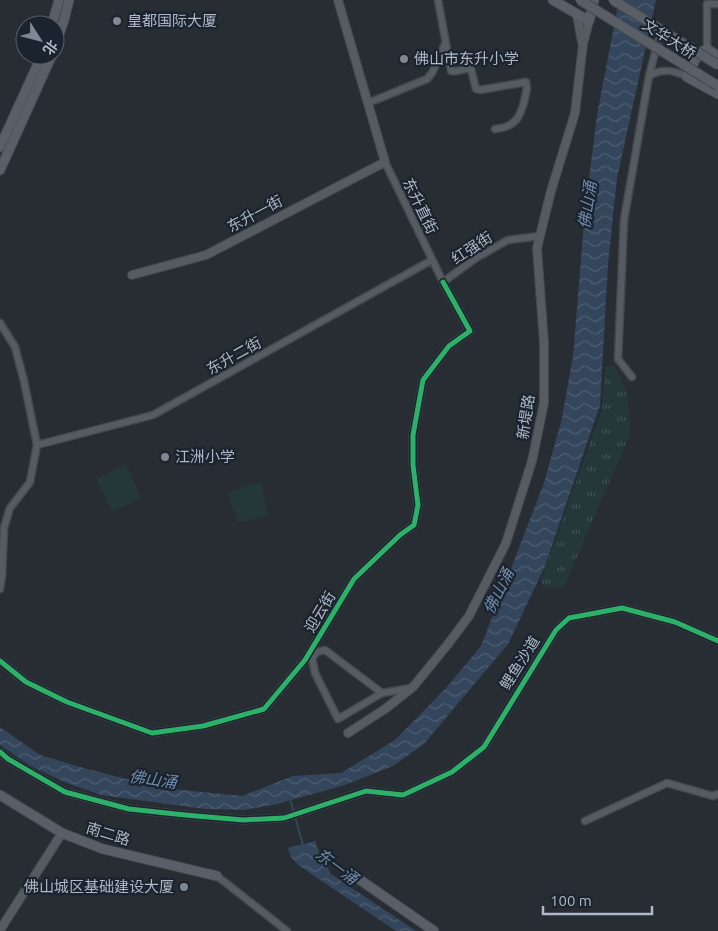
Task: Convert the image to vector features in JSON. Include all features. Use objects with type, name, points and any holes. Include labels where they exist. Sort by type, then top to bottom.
[{"type":"main road","points":[[55,15],[59,0]]},
{"type":"main road","points":[[65,16],[69,0]]},
{"type":"main road","points":[[553,0],[588,21]]},
{"type":"main road","name":"新堤路","points":[[577,15],[581,0]]},
{"type":"main road","name":"文华大桥","points":[[581,0],[718,86]]},
{"type":"main road","name":"新堤路","points":[[588,21],[594,0]]},
{"type":"main road","points":[[613,0],[718,65]]},
{"type":"main road","points":[[718,56],[707,49],[702,51],[687,77],[718,94]]},
{"type":"main road","points":[[0,147],[37,65]]},
{"type":"main road","points":[[0,170],[47,65]]},
{"type":"main road","name":"南二路","points":[[0,795],[62,833],[104,849],[218,876]]},
{"type":"main road","points":[[352,875],[434,931]]},
{"type":"street","points":[[338,0],[385,162]]},
{"type":"street","points":[[438,0],[452,71],[471,69],[476,89],[480,90],[526,82],[527,86],[522,112],[511,125],[495,129]]},
{"type":"street","points":[[707,49],[707,4],[718,4]]},
{"type":"street","name":"新堤路","points":[[577,15],[582,44]]},
{"type":"street","name":"新堤路","points":[[348,733],[385,709],[413,687],[469,616],[506,543],[532,461],[544,403],[544,343],[537,248],[551,191],[575,113],[582,44],[588,21]]},
{"type":"street","points":[[632,377],[618,359],[624,220],[648,76],[658,41]]},
{"type":"street","points":[[368,103],[427,79],[432,73],[446,43]]},
{"type":"street","points":[[648,76],[657,71],[675,71],[687,77]]},
{"type":"street","name":"东升直街","points":[[385,162],[432,260]]},
{"type":"street","name":"东升一街","points":[[132,275],[206,255],[385,162]]},
{"type":"street","name":"红强街","points":[[432,260],[443,282],[476,258],[508,240],[540,236]]},
{"type":"street","name":"东升二街","points":[[37,445],[153,415],[432,260]]},
{"type":"street","name":"迎云街","points":[[0,661],[26,682],[67,702],[152,733],[203,726],[264,708],[305,660],[354,579],[400,535],[414,525],[418,505],[413,465],[413,436],[424,380],[449,346],[470,331],[443,282]]},
{"type":"street","points":[[0,323],[15,347],[37,445],[30,482],[10,508],[4,528],[0,589]]},
{"type":"street","name":"鲤鱼沙道","points":[[0,752],[8,759],[65,792],[129,809],[243,820],[284,818],[366,791],[403,795],[452,772],[484,747],[556,630],[569,618],[622,608],[675,622],[718,641]]},
{"type":"street","points":[[382,693],[325,650],[317,652],[312,658],[314,673],[338,719],[382,693],[413,687]]},
{"type":"street","points":[[585,821],[667,783],[713,796],[718,794]]},
{"type":"street","points":[[0,930],[62,833]]},
{"type":"street","points":[[218,876],[287,931]]},
{"type":"green space","points":[[615,366],[628,394],[630,434],[563,589],[542,587],[542,577],[602,410],[605,367]]},
{"type":"green space","points":[[126,464],[141,498],[112,512],[96,479]]},
{"type":"green space","points":[[261,482],[268,515],[238,523],[227,492]]},
{"type":"water","name":"佛山涌","points":[[619,0],[656,0],[617,178],[608,264],[600,405],[545,566],[508,644],[424,744],[393,766],[345,785],[277,804],[244,810],[205,809],[101,795],[64,782],[31,766],[0,745],[0,727],[40,755],[87,769],[162,788],[242,796],[293,776],[341,773],[395,740],[446,688],[481,646],[544,483],[562,418],[573,356],[585,211],[597,115]]},
{"type":"water","points":[[316,841],[316,845],[331,874],[416,931],[396,931],[298,865],[291,857],[288,848]]},
{"type":"waterway","name":"东一涌","points":[[290,799],[303,845]]},
{"type":"cycle path","points":[[0,661],[26,682],[67,702],[152,733],[203,726],[264,709],[305,660],[354,579],[400,535],[414,525],[418,505],[413,465],[413,435],[423,380],[449,346],[470,331],[443,282]]},
{"type":"cycle path","points":[[0,752],[8,759],[65,792],[129,809],[243,820],[284,818],[366,791],[403,795],[452,772],[484,747],[556,630],[569,618],[622,608],[675,622],[718,641]]},
{"type":"place","name":"皇都国际大厦","points":[[117,21]]},
{"type":"place","name":"佛山市东升小学","points":[[404,59]]},
{"type":"place","name":"江洲小学","points":[[165,457]]},
{"type":"place","name":"佛山城区基础建设大厦","points":[[184,887]]}]
